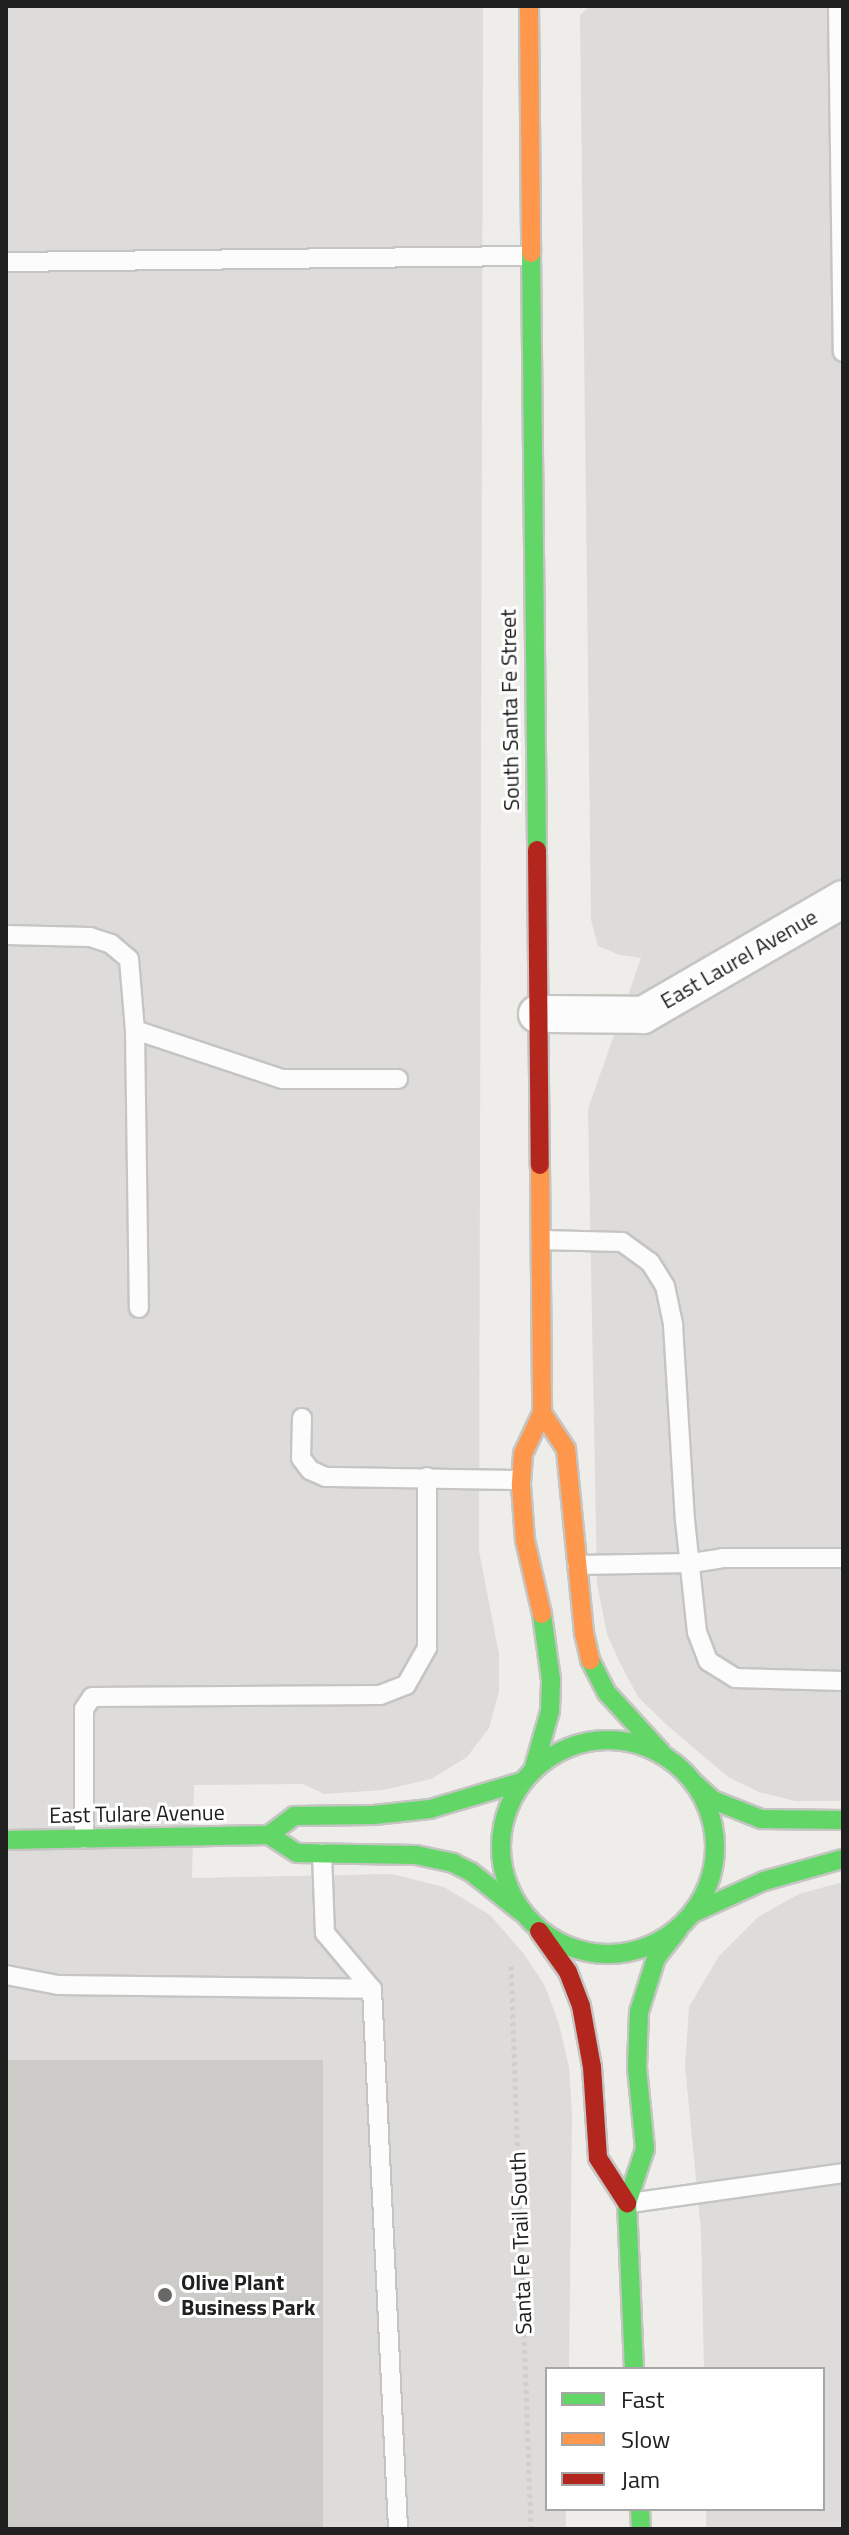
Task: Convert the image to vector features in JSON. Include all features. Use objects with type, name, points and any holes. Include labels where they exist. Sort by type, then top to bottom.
[{"type":"street","name":"South Santa Fe Street","points":[[529,6],[538,1240],[542,1413],[523,1454],[521,1480],[525,1540],[547,1635],[551,1680],[550,1711],[529,1776]]},
{"type":"street","name":"East Laurel Avenue","points":[[537,1014],[643,1015],[843,899]]},
{"type":"street","points":[[542,1413],[566,1449],[584,1633],[594,1672],[624,1715],[713,1800],[761,1819],[796,1822],[843,1820]]},
{"type":"street","points":[[627,2203],[598,2158],[592,2067],[581,2006],[568,1972],[511,1893],[501,1855],[506,1816],[529,1776],[566,1749],[605,1740],[632,1743],[668,1759]]},
{"type":"street","name":"East Tulare Avenue","points":[[269,1835],[294,1816],[374,1815],[430,1809],[529,1776]]},
{"type":"street","points":[[634,2367],[627,2203],[645,2149],[637,2067],[640,2002],[656,1958],[688,1919],[712,1876],[716,1848],[708,1806],[693,1782]]},
{"type":"street","name":"East Tulare Avenue","points":[[6,1840],[269,1835],[297,1853],[384,1852],[434,1857],[471,1872],[530,1921]]},
{"type":"street","points":[[530,1921],[578,1950],[610,1954],[657,1943],[688,1919],[764,1881],[843,1859]]},
{"type":"lane","points":[[838,6],[843,352]]},
{"type":"lane","points":[[6,262],[529,256]]},
{"type":"lane","points":[[6,935],[55,934],[111,944],[129,959],[135,1030],[139,1308]]},
{"type":"lane","points":[[135,1030],[282,1079],[398,1079]]},
{"type":"lane","points":[[538,1240],[622,1242],[650,1262],[665,1286],[673,1325],[685,1520],[697,1632],[708,1661],[735,1678],[843,1681]]},
{"type":"lane","points":[[302,1418],[301,1458],[310,1470],[326,1477],[521,1480]]},
{"type":"lane","points":[[84,1839],[84,1709],[92,1697],[380,1695],[406,1685],[418,1669],[427,1648],[427,1477]]},
{"type":"lane","points":[[577,1565],[692,1563],[722,1558],[843,1558]]},
{"type":"lane","points":[[322,1853],[325,1933],[372,1989],[398,2529]]},
{"type":"lane","points":[[6,1975],[58,1985],[372,1989]]},
{"type":"lane","points":[[627,2203],[843,2173]]},
{"type":"path","name":"Santa Fe Trail South","points":[[510,1956],[531,2529]]},
{"type":"shaded area","points":[[6,6],[483,6],[479,1551],[499,1654],[499,1691],[489,1728],[467,1757],[431,1779],[383,1790],[324,1794],[303,1784],[194,1785],[192,1878],[392,1874],[444,1887],[490,1915],[524,1954],[545,1986],[559,2024],[569,2067],[572,2114],[569,2367],[545,2367],[545,2511],[566,2511],[566,2529],[6,2529]]},
{"type":"shaded area","points":[[590,6],[843,6],[843,1801],[795,1801],[759,1792],[728,1777],[668,1726],[638,1697],[619,1661],[607,1634],[597,1584],[588,1109],[641,958],[620,955],[598,946],[591,920],[580,15]]},
{"type":"shaded area","points":[[843,1882],[843,2529],[706,2529],[706,2511],[825,2511],[825,2367],[704,2367],[701,2231],[685,2066],[689,2007],[719,1956],[758,1917],[799,1894]]},
{"type":"building","name":"Olive Plant Business Park","points":[[6,2060],[323,2060],[323,2529],[6,2529]]},
{"type":"traffic: fast","points":[[531,253],[537,850]]},
{"type":"traffic: fast","points":[[533,1771],[550,1711],[551,1680],[542,1614]]},
{"type":"traffic: fast","points":[[590,1660],[607,1693],[661,1752]]},
{"type":"traffic: fast","points":[[608,1740],[649,1748],[684,1771],[707,1806],[715,1847],[707,1888],[684,1923],[649,1946],[608,1954],[567,1946],[532,1923],[509,1888],[501,1847],[509,1806],[532,1771],[567,1748],[608,1740]]},
{"type":"traffic: fast","points":[[269,1835],[294,1816],[374,1815],[430,1809],[524,1781]]},
{"type":"traffic: fast","points":[[693,1782],[713,1800],[761,1819],[843,1820]]},
{"type":"traffic: fast","points":[[6,1840],[269,1835],[297,1853],[416,1855],[453,1863],[471,1872],[520,1911]]},
{"type":"traffic: fast","points":[[693,1913],[764,1881],[843,1859]]},
{"type":"traffic: fast","points":[[634,2367],[627,2203],[645,2149],[637,2067],[639,2012],[656,1958],[678,1930]]},
{"type":"traffic: fast","points":[[640,2511],[641,2529]]},
{"type":"traffic: slow","points":[[529,6],[531,253]]},
{"type":"traffic: slow","points":[[540,1165],[542,1413],[523,1454],[521,1486],[525,1540],[542,1614]]},
{"type":"traffic: slow","points":[[542,1413],[566,1449],[584,1633],[590,1660]]},
{"type":"traffic: jam","points":[[537,850],[540,1165]]},
{"type":"traffic: jam","points":[[539,1931],[568,1972],[581,2006],[592,2067],[598,2158],[627,2203]]},
{"type":"place","name":"Olive Plant Business Park","points":[[165,2295]]}]
